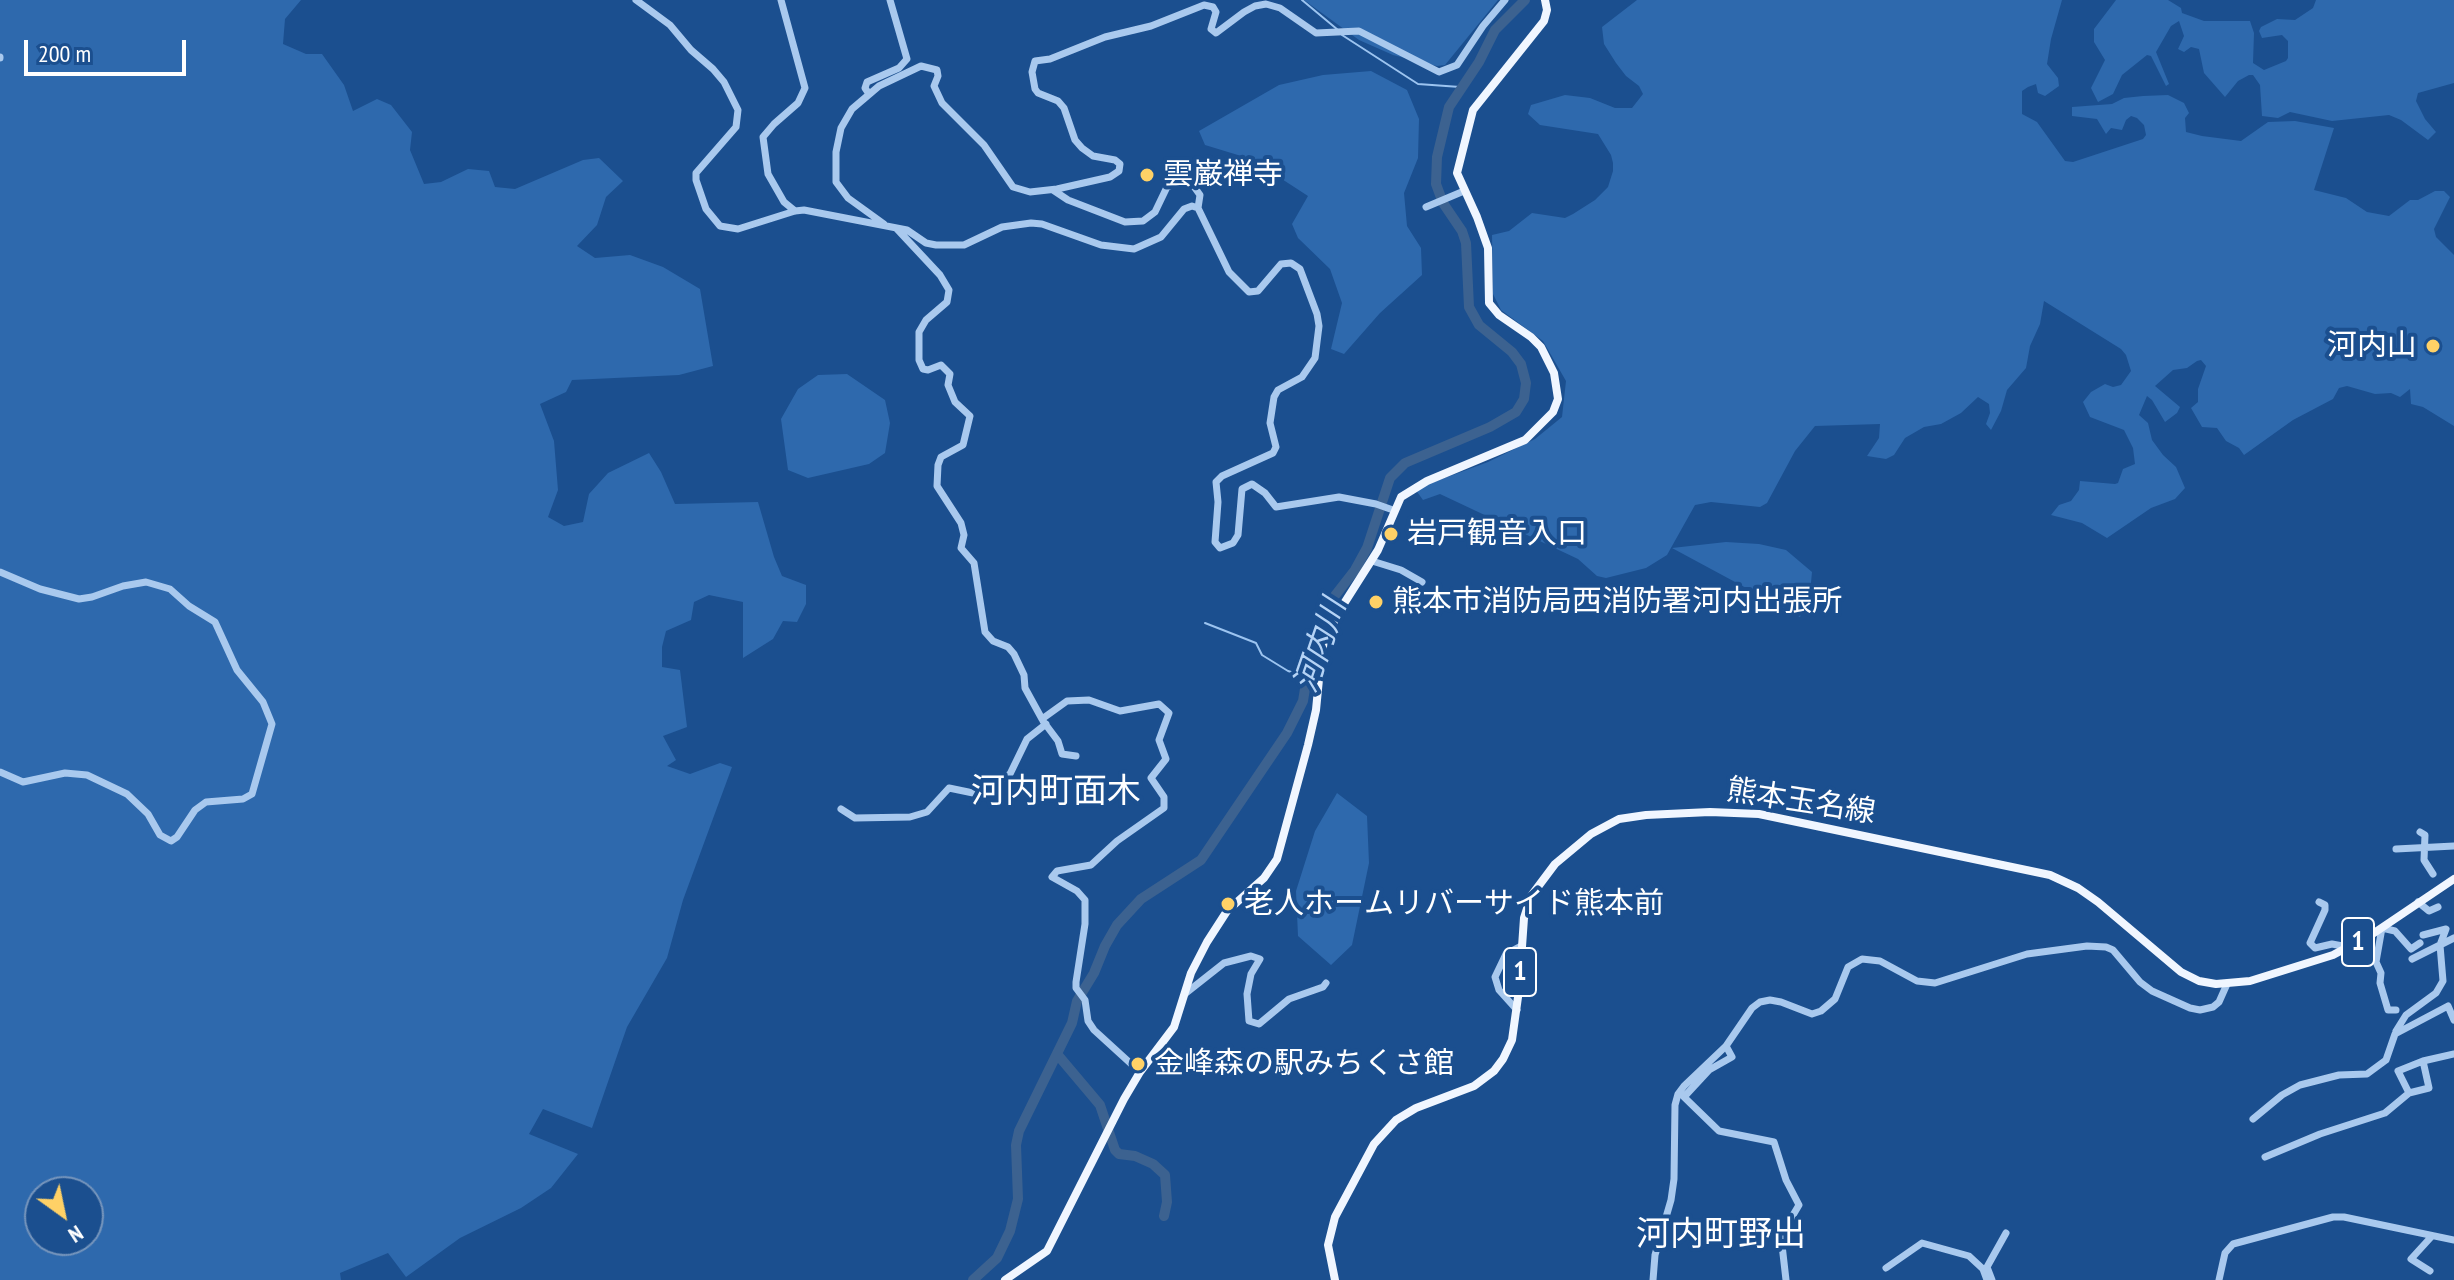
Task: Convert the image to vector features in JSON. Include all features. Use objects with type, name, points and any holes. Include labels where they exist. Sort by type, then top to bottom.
[{"type":"main road","points":[[1005,1280],[1047,1251],[1140,1072],[1174,1027],[1191,973],[1218,924],[1235,903],[1264,878],[1277,859],[1316,710],[1322,648],[1338,613],[1372,561],[1390,509],[1412,488],[1525,440],[1547,419],[1558,399],[1554,373],[1541,347],[1499,315],[1489,303],[1488,248],[1457,173],[1473,110],[1544,21],[1546,5]]},
{"type":"main road","name":"熊本玉名線","points":[[1335,1280],[1328,1245],[1335,1217],[1374,1144],[1396,1120],[1416,1108],[1474,1086],[1494,1071],[1512,1040],[1526,907],[1538,883],[1555,864],[1596,830],[1619,819],[1724,812],[1765,815],[2050,875],[2078,888],[2181,972],[2199,981],[2227,984],[2250,981],[2317,961],[2350,947],[2454,879]]},
{"type":"street","points":[[636,0],[670,25],[691,50],[713,69],[731,93],[738,110],[736,127],[696,173],[700,195],[720,226],[738,229],[795,211],[821,212],[907,230],[926,243],[951,246],[964,245],[1002,227],[1031,223],[1101,245],[1134,249],[1161,237],[1184,209],[1192,206],[1198,208]]},
{"type":"street","points":[[781,0],[805,88],[798,103],[763,137],[768,174],[784,202],[795,211]]},
{"type":"street","points":[[869,94],[865,88],[867,82],[899,68],[907,59],[890,0]]},
{"type":"street","points":[[1076,756],[1062,754],[1058,741],[1025,688],[1024,675],[1014,654],[985,632],[974,563],[961,548],[964,535],[961,523],[937,486],[941,457],[963,445],[970,416],[955,402],[948,385],[950,374],[941,365],[923,369],[919,360],[919,332],[926,320],[947,302],[949,290],[940,275],[892,227],[848,198],[836,182],[836,152],[841,128],[852,109],[879,86],[921,66],[937,70],[934,86],[942,103],[984,145],[1013,187],[1030,192],[1053,190],[1110,177],[1121,168],[1115,160],[1093,156],[1075,140],[1064,108],[1058,101],[1035,89],[1032,72],[1035,61],[1050,59],[1105,37],[1151,26],[1204,5],[1213,7],[1216,12],[1211,29],[1216,33],[1244,12],[1266,4],[1280,8],[1316,33],[1359,31],[1439,72],[1457,65],[1505,0]]},
{"type":"street","points":[[1053,190],[1068,200],[1125,222],[1143,221],[1155,212],[1167,187],[1190,181],[1200,195],[1198,208],[1229,272],[1249,292],[1258,291],[1281,264],[1291,263],[1300,269],[1314,303],[1319,326],[1315,358],[1302,377],[1278,390],[1271,405],[1270,423],[1276,447],[1273,453],[1222,476],[1216,482],[1216,546],[1226,547],[1238,535],[1239,500],[1245,485],[1259,487],[1276,507],[1339,497],[1390,509]]},
{"type":"street","points":[[1426,207],[1464,191]]},
{"type":"street","points":[[1372,561],[1401,570],[1422,582]]},
{"type":"street","points":[[0,572],[40,589],[79,599],[146,582],[170,589],[189,606],[215,622],[237,670],[263,702],[272,724],[252,794],[243,799],[206,802],[195,810],[171,841],[160,835],[148,814],[127,794],[87,775],[65,773],[23,782],[0,772]]},
{"type":"street","points":[[841,809],[855,818],[910,817],[927,812],[949,788],[978,794],[985,791],[1010,774],[1027,739],[1067,701],[1089,700],[1120,711],[1159,704],[1169,713],[1159,740],[1166,759],[1151,778],[1164,797],[1164,808],[1117,841],[1091,865],[1053,874],[1055,881],[1077,891],[1085,900],[1085,924],[1076,988],[1085,1000],[1088,1021],[1140,1072]]},
{"type":"street","points":[[2420,832],[2425,835],[2424,860],[2433,874]]},
{"type":"street","points":[[2396,849],[2454,846]]},
{"type":"street","points":[[2319,902],[2325,905],[2325,910],[2310,943],[2315,948],[2332,944],[2350,947]]},
{"type":"street","points":[[2418,902],[2429,911],[2438,907]]},
{"type":"street","points":[[2253,1119],[2282,1095],[2300,1085],[2339,1075],[2367,1074],[2386,1060],[2406,1015],[2436,993],[2443,981],[2440,945],[2446,929],[2421,939],[2411,949],[2395,931],[2382,928],[2376,962],[2388,1010],[2396,1010]]},
{"type":"street","points":[[2412,959],[2454,938]]},
{"type":"street","points":[[1517,1010],[1499,990],[1495,977],[1506,954],[1521,946]]},
{"type":"street","points":[[1653,1280],[1655,1255],[1674,1179],[1675,1105],[1684,1086],[1726,1046],[1752,1008],[1760,1002],[1781,1002],[1812,1014],[1829,1006],[1848,967],[1862,959],[1880,961],[1917,981],[1935,983],[2027,954],[2097,946],[2113,950],[2134,977],[2152,991],[2190,1008],[2200,1010],[2213,1007],[2219,1002],[2227,984]]},
{"type":"street","points":[[1186,993],[1224,963],[1240,957],[1260,959],[1251,974],[1247,994],[1249,1021],[1259,1024],[1289,999],[1323,987],[1326,983]]},
{"type":"street","points":[[2395,1034],[2448,1006],[2454,1020]]},
{"type":"street","points":[[1726,1046],[1732,1057],[1709,1070],[1684,1097],[1719,1131],[1774,1142],[1786,1180],[1799,1205],[1783,1232],[1786,1280]]},
{"type":"street","points":[[2409,1093],[2398,1071],[2454,1054]]},
{"type":"street","points":[[2265,1157],[2320,1134],[2385,1113],[2409,1093],[2429,1088],[2423,1061]]},
{"type":"street","points":[[2219,1280],[2225,1253],[2233,1244],[2316,1221],[2344,1217],[2454,1240]]},
{"type":"street","points":[[1990,1280],[1987,1267],[2006,1233]]},
{"type":"street","points":[[2430,1271],[2411,1259],[2432,1236]]},
{"type":"street","points":[[1886,1268],[1922,1243],[1969,1256],[1990,1280]]},
{"type":"shaded area","points":[[0,0],[301,0],[285,19],[283,44],[306,54],[322,54],[344,85],[353,111],[377,99],[391,105],[412,132],[410,150],[424,184],[441,182],[468,169],[489,171],[495,187],[515,189],[583,160],[599,158],[623,181],[606,197],[597,225],[577,246],[595,258],[630,255],[663,267],[700,289],[713,366],[679,375],[572,380],[566,392],[540,404],[554,441],[558,490],[548,517],[564,526],[583,522],[589,494],[608,473],[649,453],[675,504],[758,502],[782,576],[806,585],[806,604],[797,622],[783,621],[773,639],[743,658],[743,602],[709,595],[694,602],[691,620],[666,631],[662,667],[680,670],[687,727],[663,736],[676,760],[667,766],[690,774],[720,763],[732,767],[683,900],[667,958],[627,1027],[592,1128],[543,1109],[529,1134],[578,1154],[551,1188],[521,1208],[460,1238],[406,1277],[388,1253],[340,1273],[341,1280],[0,1280]]},
{"type":"shaded area","points":[[1304,0],[1498,0],[1445,65],[1437,66],[1393,55],[1359,40]]},
{"type":"shaded area","points":[[1637,0],[2062,0],[2047,64],[2058,78],[2059,86],[2045,96],[2038,93],[2036,84],[2022,91],[2022,114],[2037,122],[2065,161],[2073,162],[2143,139],[2146,135],[2144,125],[2131,116],[2122,130],[2111,128],[2106,134],[2097,119],[2072,116],[2072,107],[2112,104],[2124,98],[2168,95],[2184,103],[2189,113],[2185,118],[2186,132],[2202,136],[2241,141],[2268,122],[2295,121],[2334,128],[2314,190],[2346,198],[2367,212],[2389,216],[2410,200],[2418,200],[2435,191],[2444,191],[2450,197],[2434,229],[2436,237],[2454,255],[2454,426],[2423,407],[2411,404],[2410,389],[2400,397],[2347,386],[2339,388],[2333,399],[2293,420],[2244,455],[2239,448],[2226,441],[2217,428],[2202,427],[2191,408],[2198,402],[2198,389],[2206,366],[2201,360],[2197,361],[2187,368],[2173,370],[2155,386],[2180,407],[2177,413],[2165,422],[2147,396],[2139,415],[2148,423],[2152,440],[2176,467],[2185,488],[2175,499],[2151,508],[2107,538],[2082,523],[2051,515],[2059,505],[2071,501],[2079,490],[2080,481],[2115,484],[2123,469],[2135,464],[2133,448],[2124,430],[2090,417],[2083,402],[2091,392],[2105,384],[2113,387],[2121,385],[2131,371],[2121,349],[2044,301],[2026,368],[2007,390],[1991,430],[1986,424],[1989,404],[1978,397],[1961,413],[1905,438],[1894,455],[1886,459],[1867,456],[1879,438],[1880,424],[1815,426],[1795,451],[1767,503],[1760,507],[1711,502],[1695,505],[1667,555],[1646,568],[1606,578],[1597,576],[1578,559],[1440,494],[1423,500],[1415,489],[1488,462],[1535,439],[1562,417],[1566,381],[1543,341],[1501,310],[1493,294],[1492,235],[1509,231],[1532,213],[1565,218],[1595,200],[1608,187],[1613,163],[1598,134],[1540,125],[1528,114],[1531,105],[1565,95],[1590,98],[1615,108],[1632,108],[1643,94],[1604,44],[1602,27]]},
{"type":"shaded area","points":[[2116,0],[2168,0],[2181,8],[2182,13],[2204,21],[2250,21],[2254,33],[2253,63],[2264,70],[2286,61],[2288,41],[2282,35],[2262,38],[2261,27],[2277,19],[2295,20],[2313,8],[2316,0],[2454,0],[2454,83],[2418,93],[2416,101],[2436,132],[2428,140],[2389,115],[2332,121],[2290,112],[2278,118],[2262,116],[2260,85],[2253,75],[2238,81],[2225,97],[2204,73],[2199,49],[2191,47],[2184,52],[2178,49],[2184,36],[2179,21],[2171,26],[2156,52],[2169,84],[2166,86],[2151,56],[2147,55],[2122,75],[2113,94],[2098,102],[2091,88],[2105,60],[2094,42],[2094,29]]},
{"type":"shaded area","points":[[1371,71],[1407,90],[1419,119],[1418,158],[1404,193],[1407,226],[1421,248],[1422,275],[1380,313],[1344,354],[1331,349],[1342,303],[1330,269],[1298,238],[1292,224],[1308,196],[1251,159],[1205,145],[1199,131],[1279,85],[1323,75]]},
{"type":"shaded area","points":[[847,374],[885,400],[890,423],[885,453],[869,464],[808,478],[788,470],[781,419],[798,389],[818,375]]},
{"type":"shaded area","points":[[1726,542],[1786,550],[1812,572],[1810,593],[1800,617],[1672,548]]},
{"type":"shaded area","points":[[1337,793],[1367,816],[1369,863],[1352,945],[1331,965],[1298,936],[1296,891],[1315,831]]},
{"type":"waterway","points":[[1302,0],[1338,30]]},
{"type":"waterway","name":"河内川","points":[[973,1280],[997,1258],[1010,1231],[1018,1199],[1016,1145],[1019,1131],[1072,1023],[1077,1001],[1094,973],[1105,946],[1117,925],[1141,899],[1201,860],[1287,733],[1303,701],[1310,658],[1330,602],[1355,570],[1367,548],[1390,478],[1405,463],[1490,427],[1516,412],[1524,399],[1526,383],[1521,364],[1512,352],[1479,325],[1469,307],[1466,243],[1436,184],[1437,157],[1449,107],[1479,62],[1495,30],[1525,0]]},
{"type":"waterway","points":[[1342,35],[1418,84],[1460,87]]},
{"type":"waterway","points":[[1205,623],[1256,643],[1262,655],[1288,671],[1308,677]]},
{"type":"waterway","points":[[1057,1054],[1100,1105],[1115,1150],[1153,1164],[1165,1175],[1167,1202],[1164,1216]]},
{"type":"place","name":"雲巌禅寺","points":[[1147,175]]},
{"type":"place","name":"河内山","points":[[2433,346]]},
{"type":"place","name":"岩戸観音入口","points":[[1391,534]]},
{"type":"place","name":"熊本市消防局西消防署河内出張所","points":[[1376,602]]},
{"type":"place","name":"老人ホームリバーサイド熊本前","points":[[1228,904]]},
{"type":"place","name":"金峰森の駅みちくさ館","points":[[1138,1064]]},
{"type":"district","name":"河内町面木","points":[[1056,792]]},
{"type":"district","name":"河内町野出","points":[[1721,1235]]}]
